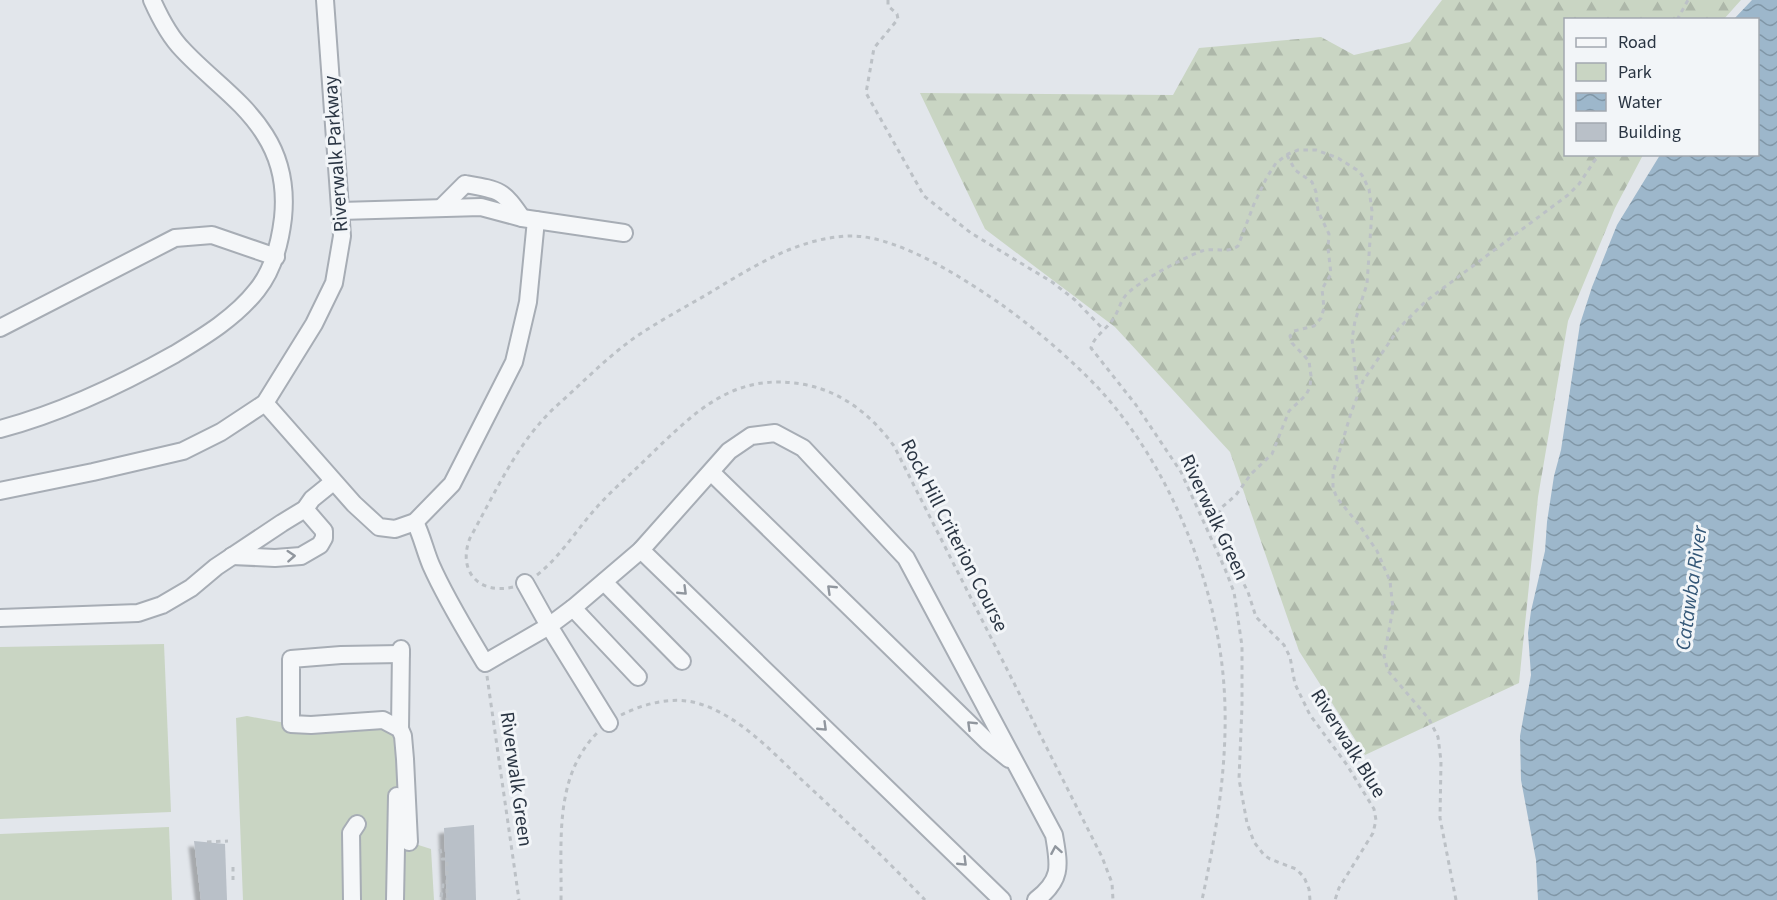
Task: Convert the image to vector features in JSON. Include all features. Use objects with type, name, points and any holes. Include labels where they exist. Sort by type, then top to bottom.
[{"type":"street","points":[[0,429],[78,402],[133,378],[188,346],[227,321],[258,289],[276,257],[285,201],[280,165],[266,136],[247,111],[182,50],[163,22],[152,0]]},
{"type":"street","name":"Riverwalk Parkway","points":[[0,490],[183,451],[221,432],[265,403],[314,324],[334,283],[342,236],[325,0]]},
{"type":"street","points":[[340,211],[481,207],[529,219],[624,233]]},
{"type":"street","points":[[265,403],[333,482],[379,527],[395,529],[415,522],[452,484],[514,362],[528,302],[529,219]]},
{"type":"street","points":[[0,328],[175,238],[212,235],[276,257]]},
{"type":"street","points":[[415,522],[424,541],[430,563],[485,663],[549,626],[604,582],[641,550],[729,451],[751,436],[775,433],[803,448],[906,558],[1054,835],[1059,867],[1048,890],[1036,900]]},
{"type":"street","points":[[711,472],[988,742],[1015,763]]},
{"type":"street","points":[[0,618],[138,613],[162,605],[190,588],[232,556],[306,509],[312,499],[333,482]]},
{"type":"street","points":[[232,556],[275,558],[301,556],[320,545],[324,538],[324,531],[306,509]]},
{"type":"street","points":[[641,550],[1002,900]]},
{"type":"street","points":[[604,582],[682,661]]},
{"type":"street","points":[[525,583],[609,723]]},
{"type":"street","points":[[573,608],[638,677]]},
{"type":"street","points":[[395,900],[397,796],[403,736],[400,729],[401,651],[291,659],[291,724],[311,725],[383,720],[400,729]]},
{"type":"street","points":[[397,796],[409,842]]},
{"type":"street","points":[[352,900],[351,833],[357,824]]},
{"type":"path","points":[[888,0],[888,6],[897,14],[898,19],[874,48],[866,93],[918,187],[924,196],[971,234],[1052,282],[1075,300],[1104,330]]},
{"type":"path","points":[[1678,18],[1688,0]]},
{"type":"path","points":[[1287,155],[1298,150],[1310,149],[1338,158],[1357,170],[1369,189],[1372,211],[1367,284],[1355,321],[1352,339],[1358,393]]},
{"type":"path","name":"Riverwalk Green","points":[[1287,155],[1276,163],[1260,189],[1238,246],[1231,250],[1202,251],[1134,288],[1122,300],[1112,322],[1093,341],[1092,351],[1136,405],[1181,472],[1202,514],[1234,592],[1243,671],[1239,780],[1249,832],[1264,855],[1270,860],[1296,869],[1304,877],[1309,889],[1310,900]]},
{"type":"path","name":"Riverwalk Blue","points":[[1287,155],[1295,170],[1307,178],[1314,187],[1318,211],[1329,234],[1328,255],[1331,274],[1322,289],[1324,308],[1321,318],[1314,326],[1294,331],[1290,336],[1292,343],[1309,361],[1311,382],[1306,395],[1289,411],[1272,454],[1251,474],[1236,495],[1221,508],[1216,521],[1220,537],[1248,592],[1256,617],[1284,645],[1290,657],[1295,684],[1310,714],[1347,765],[1374,809],[1376,820],[1373,833],[1339,888],[1335,900]]},
{"type":"path","points":[[1456,900],[1440,818],[1441,761],[1438,737],[1429,719],[1388,671],[1384,656],[1393,601],[1390,581],[1377,551],[1360,525],[1337,498],[1333,488],[1335,464],[1358,393],[1377,358],[1408,318],[1457,277],[1568,195],[1579,184],[1598,156]]},
{"type":"path","name":"Rock Hill Criterion Course","points":[[1113,900],[1112,884],[1106,865],[898,454],[884,433],[861,410],[838,395],[793,382],[770,383],[737,389],[715,399],[688,420],[606,498],[539,574],[525,583],[498,590],[483,586],[468,568],[466,546],[538,424],[616,352],[645,331],[755,266],[793,248],[828,239],[856,236],[881,240],[914,253],[995,300],[1024,321],[1075,365],[1103,393],[1155,468],[1173,502],[1199,564],[1209,597],[1222,660],[1225,689],[1219,807],[1202,900]]},
{"type":"path","name":"Riverwalk Green","points":[[485,663],[519,900]]},
{"type":"path","points":[[561,900],[563,811],[568,780],[583,749],[609,723],[627,712],[647,704],[679,700],[695,702],[728,717],[764,744],[865,838],[925,900]]},
{"type":"path","points":[[207,842],[228,841]]},
{"type":"path","points":[[440,849],[442,859],[447,859],[447,900]]},
{"type":"path","points":[[233,867],[233,880]]},
{"type":"path","points":[[441,897],[443,885],[447,885]]},
{"type":"green space","points":[[1442,0],[1741,0],[1725,18],[1564,18],[1564,156],[1642,156],[1615,208],[1568,321],[1538,497],[1519,683],[1365,755],[1299,651],[1230,452],[1115,327],[985,229],[920,93],[1173,95],[1199,48],[1321,37],[1354,55],[1410,42]]},
{"type":"green space","points":[[164,644],[171,812],[0,819],[0,647]]},
{"type":"green space","points":[[247,716],[291,724],[400,729],[409,842],[431,849],[434,900],[243,900],[236,718]]},
{"type":"green space","points":[[169,827],[172,900],[0,900],[0,834]]},
{"type":"water","name":"Catawba River","points":[[1752,0],[1777,0],[1777,900],[1538,900],[1536,860],[1521,780],[1520,736],[1531,675],[1528,633],[1531,611],[1545,551],[1554,476],[1561,450],[1580,324],[1617,225],[1659,156],[1759,156],[1759,18],[1735,18]]},
{"type":"building","points":[[474,825],[476,900],[447,900],[444,828]]},
{"type":"building","points":[[194,841],[225,844],[227,900],[201,900]]}]
